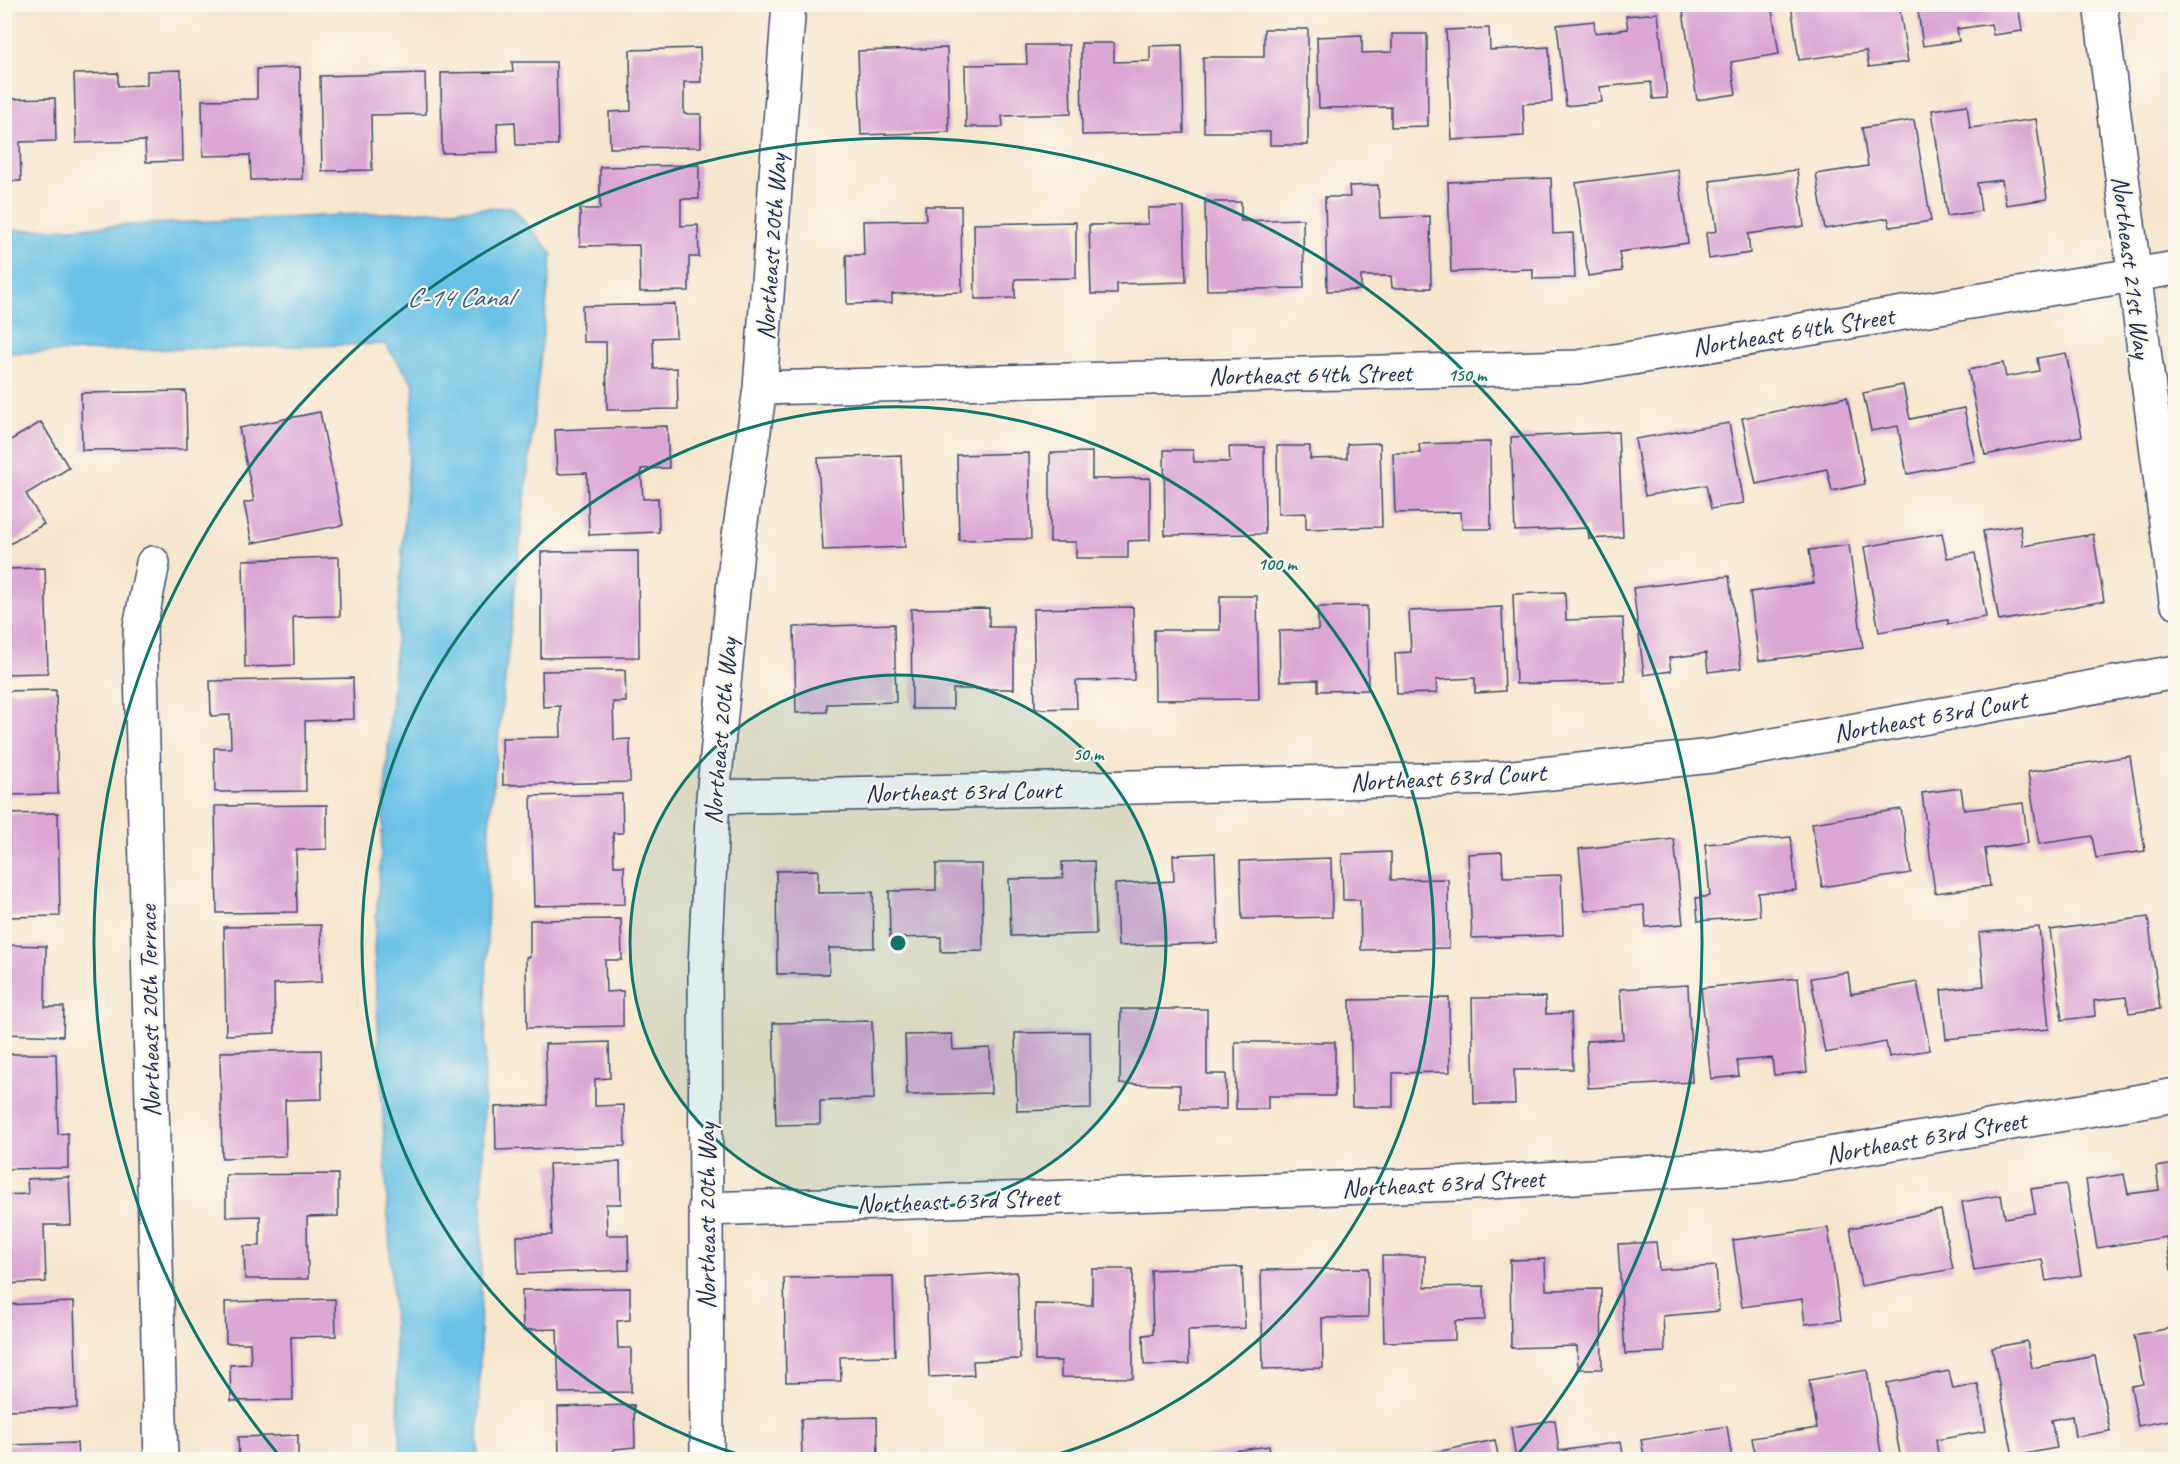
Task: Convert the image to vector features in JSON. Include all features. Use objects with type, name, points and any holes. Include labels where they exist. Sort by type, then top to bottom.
[{"type":"street","name":"Northeast 20th Way","points":[[707,1460],[705,966],[713,796],[737,550],[760,388],[789,4]]},
{"type":"street","name":"Northeast 21st Way","points":[[2100,4],[2175,601]]},
{"type":"street","name":"Northeast 64th Street","points":[[760,388],[1578,367],[2175,268]]},
{"type":"street","name":"Northeast 20th Terrace","points":[[153,563],[140,627],[161,1460]]},
{"type":"street","name":"Northeast 63rd Court","points":[[713,796],[1504,778],[1712,756],[2175,672]]},
{"type":"street","name":"Northeast 63rd Street","points":[[705,1209],[1457,1184],[1758,1166],[2175,1095]]},
{"type":"water","name":"C-14 Canal","points":[[512,207],[552,253],[489,824],[478,1459],[401,1459],[374,950],[414,384],[385,344],[5,353],[5,231]]},
{"type":"building","points":[[1724,4],[1771,4],[1779,54],[1731,62],[1736,94],[1697,100],[1683,11]]},
{"type":"building","points":[[1791,4],[1899,4],[1908,62],[1869,67],[1866,51],[1799,60]]},
{"type":"building","points":[[1917,4],[2018,4],[2022,31],[1993,35],[1991,24],[1957,29],[1959,41],[1923,46]]},
{"type":"building","points":[[2167,4],[2176,4],[2176,11],[2168,12]]},
{"type":"building","points":[[1658,13],[1667,98],[1653,99],[1651,82],[1600,87],[1602,102],[1566,106],[1557,25],[1594,21],[1595,33],[1628,29],[1626,16]]},
{"type":"building","points":[[1489,28],[1490,50],[1549,47],[1552,102],[1523,104],[1524,136],[1452,140],[1446,30]]},
{"type":"building","points":[[1264,29],[1308,29],[1308,145],[1270,145],[1270,132],[1204,132],[1203,57],[1264,57]]},
{"type":"building","points":[[1392,34],[1427,34],[1428,126],[1391,127],[1391,107],[1319,108],[1317,37],[1362,35],[1362,53],[1392,52]]},
{"type":"building","points":[[1081,43],[1114,43],[1114,62],[1150,61],[1150,46],[1182,45],[1184,133],[1082,135]]},
{"type":"building","points":[[1026,45],[1069,45],[1071,114],[1002,116],[1003,127],[966,127],[965,65],[1027,64]]},
{"type":"building","points":[[700,48],[701,82],[684,82],[684,114],[701,114],[701,147],[610,148],[609,112],[631,111],[630,50]]},
{"type":"building","points":[[947,48],[949,132],[861,135],[858,51]]},
{"type":"building","points":[[512,62],[556,62],[558,145],[516,145],[515,122],[497,123],[498,152],[442,153],[441,73],[513,72]]},
{"type":"building","points":[[300,67],[302,179],[251,180],[250,155],[203,156],[202,100],[257,99],[257,69]]},
{"type":"building","points":[[181,70],[183,161],[146,162],[145,141],[76,143],[74,74],[118,73],[118,86],[147,85],[147,71]]},
{"type":"building","points":[[425,73],[426,114],[371,115],[372,170],[322,171],[320,76]]},
{"type":"building","points":[[55,98],[56,141],[20,142],[21,181],[4,181],[4,99]]},
{"type":"building","points":[[1967,105],[1970,128],[2036,119],[2047,199],[2006,205],[2002,180],[1977,183],[1981,211],[1947,216],[1932,110]]},
{"type":"building","points":[[1914,120],[1931,221],[1890,227],[1888,218],[1825,229],[1816,174],[1868,166],[1862,128]]},
{"type":"building","points":[[699,165],[699,199],[681,199],[681,226],[698,225],[699,257],[689,257],[689,291],[640,292],[639,245],[580,246],[580,209],[600,209],[600,167]]},
{"type":"building","points":[[1678,169],[1688,243],[1619,252],[1622,271],[1588,276],[1576,183]]},
{"type":"building","points":[[1797,170],[1804,226],[1748,234],[1750,253],[1709,259],[1706,233],[1717,231],[1710,181]]},
{"type":"building","points":[[1551,178],[1553,234],[1573,233],[1575,278],[1533,279],[1533,269],[1451,272],[1448,182]]},
{"type":"building","points":[[1378,185],[1380,218],[1430,216],[1431,288],[1392,288],[1391,276],[1361,276],[1361,290],[1327,291],[1325,197],[1350,197],[1349,186]]},
{"type":"building","points":[[1205,202],[1241,202],[1241,221],[1303,219],[1304,288],[1207,290]]},
{"type":"building","points":[[925,206],[961,206],[962,292],[892,294],[892,303],[847,304],[846,255],[864,255],[863,221],[926,220]]},
{"type":"building","points":[[1184,207],[1186,282],[1117,284],[1117,294],[1091,294],[1089,225],[1148,224],[1148,208]]},
{"type":"building","points":[[1076,222],[1076,278],[1015,279],[1015,298],[975,299],[974,224]]},
{"type":"building","points":[[675,304],[676,337],[653,338],[654,369],[677,368],[678,409],[607,410],[606,342],[583,342],[582,306]]},
{"type":"building","points":[[2066,353],[2082,436],[1985,455],[1968,370],[2003,363],[2006,377],[2039,371],[2037,358]]},
{"type":"building","points":[[1903,385],[1910,419],[1964,408],[1975,461],[1907,474],[1898,426],[1871,431],[1863,393]]},
{"type":"building","points":[[186,391],[187,449],[82,450],[81,393]]},
{"type":"building","points":[[1847,397],[1865,484],[1832,491],[1827,469],[1756,484],[1742,418]]},
{"type":"building","points":[[320,412],[343,525],[252,543],[244,503],[254,501],[239,428]]},
{"type":"building","points":[[41,422],[69,468],[26,494],[44,524],[10,544],[4,535],[4,444]]},
{"type":"building","points":[[1729,423],[1744,503],[1711,509],[1706,485],[1645,496],[1635,439]]},
{"type":"building","points":[[667,426],[669,468],[641,469],[643,499],[658,498],[659,532],[589,535],[587,473],[557,474],[555,430]]},
{"type":"building","points":[[1618,432],[1623,537],[1589,539],[1588,528],[1515,531],[1511,437]]},
{"type":"building","points":[[1490,442],[1491,529],[1462,529],[1461,512],[1395,513],[1393,453],[1420,453],[1419,444]]},
{"type":"building","points":[[1380,443],[1382,527],[1306,529],[1306,513],[1278,514],[1277,446],[1310,446],[1310,459],[1347,458],[1347,444]]},
{"type":"building","points":[[1229,447],[1264,447],[1265,534],[1165,535],[1164,450],[1193,450],[1194,462],[1230,462]]},
{"type":"building","points":[[1092,452],[1092,479],[1150,478],[1150,540],[1128,541],[1128,558],[1076,558],[1076,542],[1050,542],[1050,453]]},
{"type":"building","points":[[1029,453],[1031,539],[959,540],[957,455]]},
{"type":"building","points":[[901,455],[905,547],[823,550],[818,458]]},
{"type":"building","points":[[2020,525],[2023,546],[2093,534],[2104,601],[1999,621],[1983,531]]},
{"type":"building","points":[[1942,533],[1947,558],[1975,553],[1986,617],[1948,624],[1948,620],[1879,632],[1864,547]]},
{"type":"building","points":[[1849,545],[1863,648],[1759,661],[1750,592],[1814,583],[1809,550]]},
{"type":"building","points":[[638,551],[639,657],[541,658],[541,552]]},
{"type":"building","points":[[339,557],[340,616],[293,617],[294,665],[245,667],[243,560]]},
{"type":"building","points":[[45,568],[48,673],[4,674],[4,569]]},
{"type":"building","points":[[1729,576],[1741,668],[1708,672],[1706,653],[1669,658],[1671,671],[1644,675],[1633,588]]},
{"type":"building","points":[[1565,592],[1566,620],[1623,618],[1625,681],[1516,684],[1513,594]]},
{"type":"building","points":[[1220,596],[1257,596],[1259,699],[1155,700],[1154,630],[1220,630]]},
{"type":"building","points":[[1367,606],[1368,690],[1318,691],[1318,680],[1280,681],[1279,631],[1318,630],[1318,607]]},
{"type":"building","points":[[1133,607],[1134,680],[1076,681],[1077,708],[1035,709],[1033,609]]},
{"type":"building","points":[[1502,607],[1505,691],[1475,693],[1475,678],[1436,680],[1437,693],[1397,694],[1395,653],[1411,652],[1409,611]]},
{"type":"building","points":[[989,608],[989,627],[1014,627],[1014,689],[953,689],[953,709],[912,709],[911,609]]},
{"type":"building","points":[[894,624],[896,702],[827,704],[827,712],[796,713],[794,627]]},
{"type":"building","points":[[625,670],[626,702],[613,702],[614,740],[630,739],[630,782],[503,785],[502,738],[561,737],[560,706],[543,707],[542,671]]},
{"type":"building","points":[[353,678],[354,719],[305,721],[306,791],[215,792],[214,748],[231,748],[230,715],[211,716],[210,681]]},
{"type":"building","points":[[56,690],[58,794],[4,795],[4,691]]},
{"type":"building","points":[[2130,756],[2145,851],[2096,858],[2092,836],[2039,844],[2028,772]]},
{"type":"building","points":[[1961,788],[1964,810],[2023,803],[2028,843],[1985,849],[1990,886],[1935,893],[1922,793]]},
{"type":"building","points":[[622,794],[623,833],[613,833],[614,866],[624,866],[625,904],[534,906],[531,796]]},
{"type":"building","points":[[327,805],[327,849],[296,850],[297,912],[217,913],[215,806]]},
{"type":"building","points":[[1901,809],[1911,873],[1822,887],[1812,823]]},
{"type":"building","points":[[58,813],[60,916],[4,917],[4,814]]},
{"type":"building","points":[[1791,837],[1796,890],[1758,893],[1760,916],[1698,921],[1696,898],[1710,896],[1705,844]]},
{"type":"building","points":[[1674,839],[1683,924],[1646,927],[1644,905],[1585,911],[1579,849]]},
{"type":"building","points":[[1391,852],[1391,880],[1448,879],[1449,948],[1361,950],[1360,900],[1343,900],[1342,854]]},
{"type":"building","points":[[1502,852],[1503,877],[1561,875],[1563,935],[1472,938],[1468,854]]},
{"type":"building","points":[[1215,853],[1218,943],[1118,946],[1115,884],[1174,881],[1173,855]]},
{"type":"building","points":[[1331,858],[1332,917],[1242,919],[1240,861]]},
{"type":"building","points":[[1094,861],[1096,934],[1011,936],[1009,879],[1063,878],[1062,862]]},
{"type":"building","points":[[936,864],[982,864],[983,951],[941,952],[941,937],[890,938],[889,891],[936,890]]},
{"type":"building","points":[[818,870],[818,893],[873,892],[874,948],[829,948],[829,974],[777,974],[776,871]]},
{"type":"building","points":[[2148,917],[2160,1009],[2129,1013],[2126,997],[2094,1001],[2095,1016],[2062,1020],[2050,930]]},
{"type":"building","points":[[621,919],[622,960],[605,960],[606,992],[623,991],[623,1026],[527,1028],[526,957],[530,957],[530,920]]},
{"type":"building","points":[[321,925],[322,982],[274,984],[275,1033],[226,1035],[224,927]]},
{"type":"building","points":[[2039,927],[2049,1029],[1946,1039],[1941,990],[1984,986],[1979,933]]},
{"type":"building","points":[[4,945],[46,946],[45,1007],[64,1007],[63,1036],[4,1034]]},
{"type":"building","points":[[1848,972],[1851,994],[1917,982],[1930,1050],[1889,1057],[1886,1042],[1825,1053],[1811,978]]},
{"type":"building","points":[[1798,978],[1807,1072],[1774,1075],[1772,1058],[1737,1061],[1739,1076],[1711,1079],[1701,988]]},
{"type":"building","points":[[1688,985],[1692,1082],[1588,1088],[1586,1041],[1623,1039],[1620,989]]},
{"type":"building","points":[[1545,997],[1546,1014],[1571,1013],[1573,1069],[1514,1070],[1515,1104],[1474,1104],[1472,998]]},
{"type":"building","points":[[1449,998],[1450,1072],[1393,1073],[1393,1107],[1352,1107],[1350,1000]]},
{"type":"building","points":[[1121,1009],[1207,1009],[1207,1074],[1226,1074],[1226,1109],[1180,1109],[1180,1085],[1120,1084]]},
{"type":"building","points":[[872,1021],[874,1099],[820,1101],[820,1124],[776,1125],[773,1023]]},
{"type":"building","points":[[1090,1032],[1091,1109],[1017,1111],[1015,1033]]},
{"type":"building","points":[[952,1034],[953,1050],[990,1048],[991,1093],[907,1095],[905,1035]]},
{"type":"building","points":[[609,1042],[610,1078],[595,1079],[595,1106],[624,1105],[625,1146],[496,1150],[495,1107],[547,1105],[545,1044]]},
{"type":"building","points":[[1235,1042],[1335,1042],[1335,1096],[1268,1096],[1268,1109],[1236,1109]]},
{"type":"building","points":[[321,1050],[322,1099],[285,1100],[286,1156],[222,1158],[220,1052]]},
{"type":"building","points":[[6,1054],[56,1054],[58,1134],[68,1133],[68,1168],[4,1169]]},
{"type":"building","points":[[620,1162],[621,1204],[606,1204],[607,1235],[628,1235],[629,1270],[518,1274],[517,1236],[552,1235],[549,1164]]},
{"type":"building","points":[[2176,1164],[2176,1270],[2171,1270],[2166,1237],[2097,1248],[2086,1180],[2124,1174],[2128,1194],[2159,1190],[2156,1167]]},
{"type":"building","points":[[338,1174],[338,1216],[307,1217],[308,1279],[245,1279],[244,1246],[260,1246],[260,1216],[226,1217],[226,1175]]},
{"type":"building","points":[[69,1177],[71,1225],[44,1225],[46,1282],[4,1284],[4,1195],[28,1194],[27,1179]]},
{"type":"building","points":[[2066,1184],[2081,1275],[2046,1281],[2042,1259],[1974,1270],[1962,1202],[2001,1195],[2005,1218],[2035,1213],[2031,1189]]},
{"type":"building","points":[[1941,1210],[1953,1269],[1861,1286],[1850,1228]]},
{"type":"building","points":[[1828,1228],[1841,1320],[1805,1324],[1802,1299],[1742,1307],[1733,1240]]},
{"type":"building","points":[[1656,1242],[1659,1270],[1716,1266],[1719,1311],[1663,1316],[1665,1352],[1625,1354],[1618,1244]]},
{"type":"building","points":[[1382,1256],[1425,1256],[1425,1287],[1484,1286],[1485,1320],[1455,1321],[1455,1340],[1384,1342]]},
{"type":"building","points":[[1545,1259],[1546,1290],[1601,1289],[1602,1369],[1578,1369],[1577,1346],[1511,1348],[1510,1260]]},
{"type":"building","points":[[1242,1267],[1245,1328],[1188,1330],[1189,1364],[1144,1365],[1143,1335],[1153,1334],[1151,1270]]},
{"type":"building","points":[[1368,1268],[1368,1317],[1322,1318],[1323,1368],[1263,1369],[1261,1270]]},
{"type":"building","points":[[1092,1269],[1133,1269],[1133,1378],[1061,1377],[1061,1361],[1035,1361],[1035,1304],[1092,1305]]},
{"type":"building","points":[[1017,1272],[1020,1359],[973,1361],[974,1375],[929,1377],[926,1278]]},
{"type":"building","points":[[893,1276],[895,1356],[840,1357],[841,1381],[786,1382],[784,1278]]},
{"type":"building","points":[[630,1288],[630,1320],[617,1321],[618,1348],[631,1348],[631,1392],[559,1393],[557,1329],[523,1330],[522,1290]]},
{"type":"building","points":[[335,1299],[336,1336],[291,1337],[293,1400],[231,1401],[230,1365],[251,1364],[250,1343],[226,1343],[225,1302]]},
{"type":"building","points":[[74,1302],[77,1408],[4,1410],[4,1305]]},
{"type":"building","points":[[2176,1327],[2176,1419],[2138,1426],[2131,1386],[2143,1384],[2134,1335]]},
{"type":"building","points":[[2027,1341],[2032,1368],[2095,1356],[2110,1431],[2075,1437],[2072,1416],[2051,1420],[2057,1448],[2013,1456],[1992,1348]]},
{"type":"building","points":[[1867,1370],[1882,1459],[1756,1460],[1752,1438],[1817,1428],[1809,1380]]},
{"type":"building","points":[[1949,1371],[1953,1389],[1978,1384],[1986,1431],[1936,1440],[1939,1460],[1901,1460],[1887,1383]]},
{"type":"building","points":[[634,1405],[635,1447],[614,1449],[614,1460],[559,1460],[558,1407]]},
{"type":"building","points":[[877,1417],[878,1460],[802,1460],[801,1419]]},
{"type":"building","points":[[1555,1420],[1559,1451],[1621,1442],[1624,1460],[1516,1460],[1511,1427]]},
{"type":"building","points":[[1727,1426],[1732,1460],[1645,1460],[1641,1440]]},
{"type":"building","points":[[298,1435],[298,1460],[239,1460],[238,1437]]},
{"type":"building","points":[[1495,1440],[1499,1460],[1407,1460],[1407,1458]]},
{"type":"building","points":[[77,1443],[78,1460],[9,1460],[8,1445]]},
{"type":"building","points":[[1269,1446],[1271,1460],[1184,1460],[1184,1458]]}]
